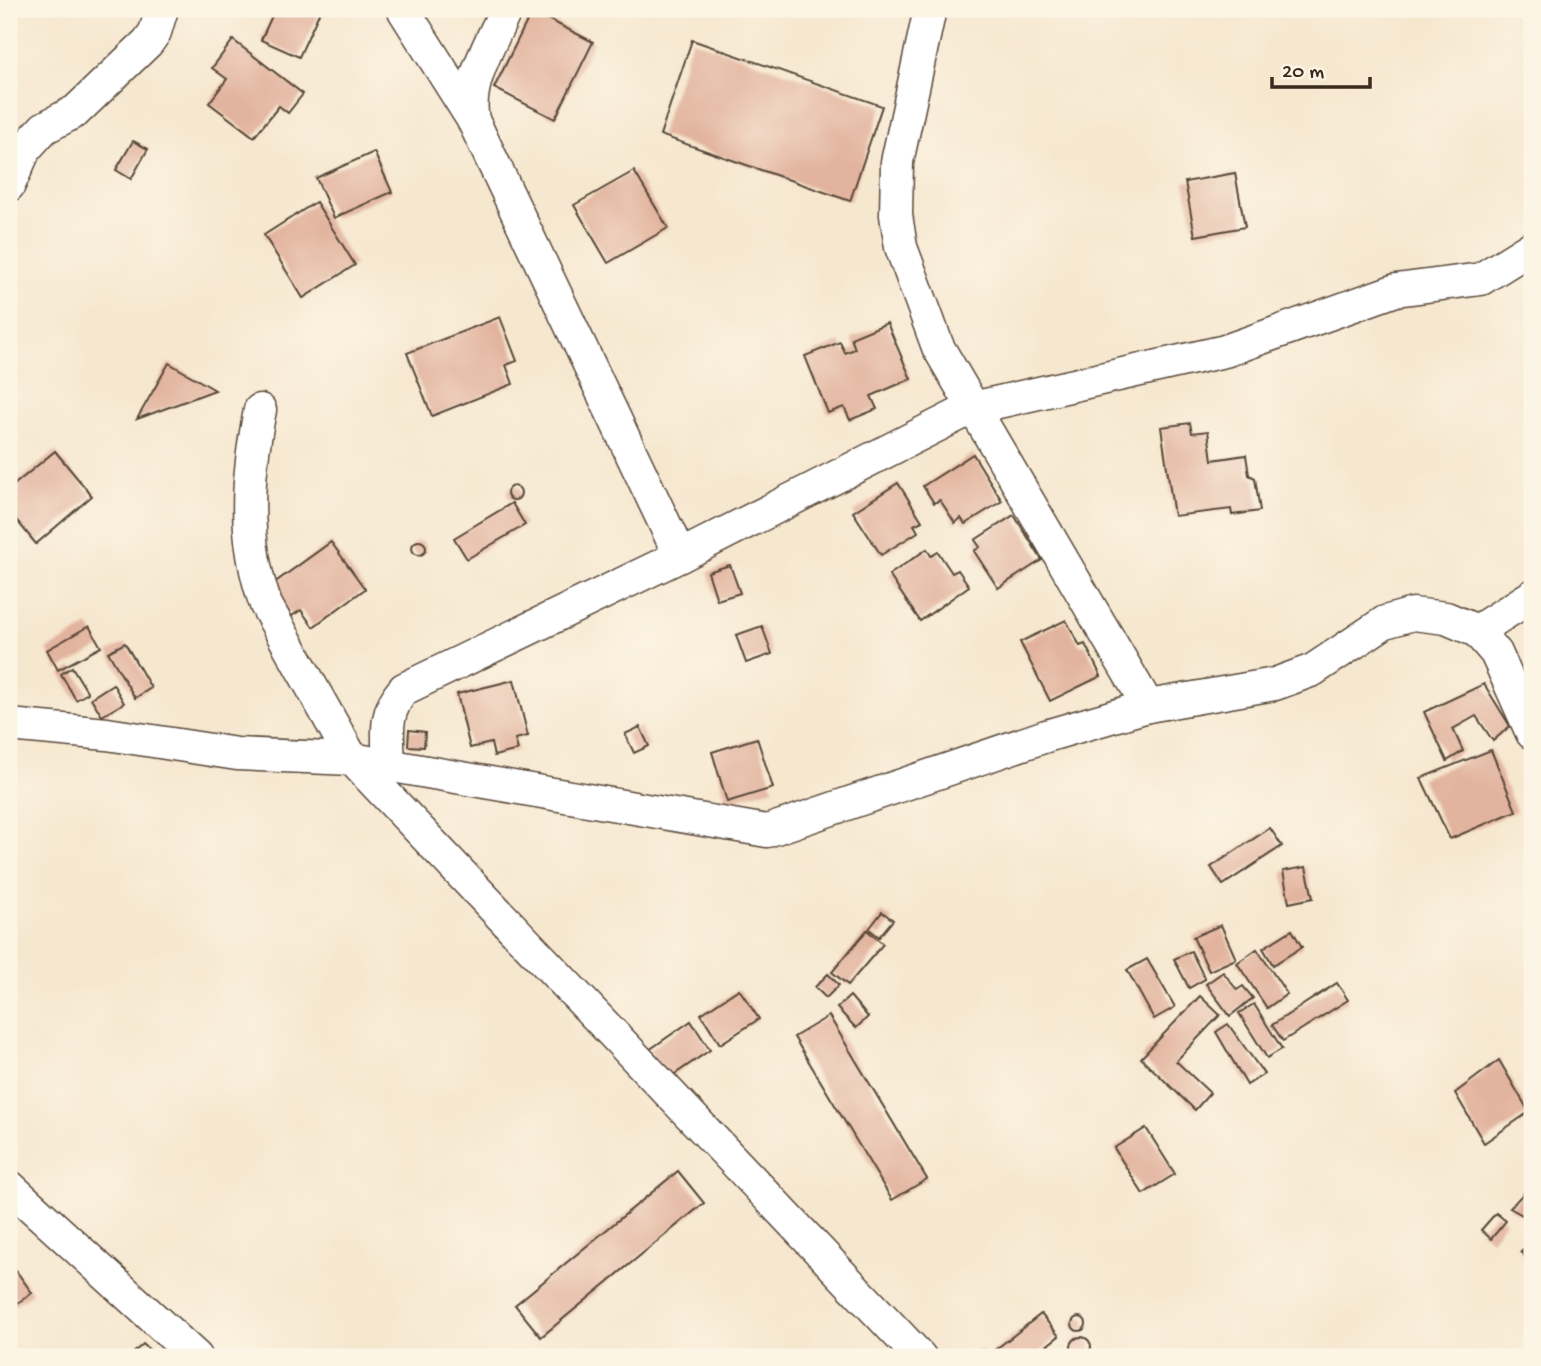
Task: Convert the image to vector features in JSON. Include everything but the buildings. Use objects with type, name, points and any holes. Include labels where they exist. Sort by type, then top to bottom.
[{"type":"street","points":[[9,185],[25,149],[44,128],[76,111],[148,42],[155,32],[162,9]]},
{"type":"street","points":[[403,9],[473,120],[680,556]]},
{"type":"street","points":[[473,120],[470,107],[473,87],[506,9]]},
{"type":"street","points":[[930,9],[897,162],[896,215],[901,247],[938,347],[1148,706]]},
{"type":"street","points":[[389,765],[387,718],[391,703],[404,689],[680,556],[972,408],[1225,351],[1395,290],[1482,279],[1532,247]]},
{"type":"street","points":[[261,410],[249,467],[247,504],[249,543],[256,578],[266,604],[352,759],[920,1357]]},
{"type":"street","points":[[1477,631],[1532,596]]},
{"type":"street","points":[[9,725],[107,734],[237,754],[352,759],[767,831],[1046,736],[1148,706],[1275,684],[1313,670],[1385,622],[1413,614],[1446,618],[1477,631],[1496,653],[1532,733]]},
{"type":"street","points":[[9,1186],[196,1357]]}]
